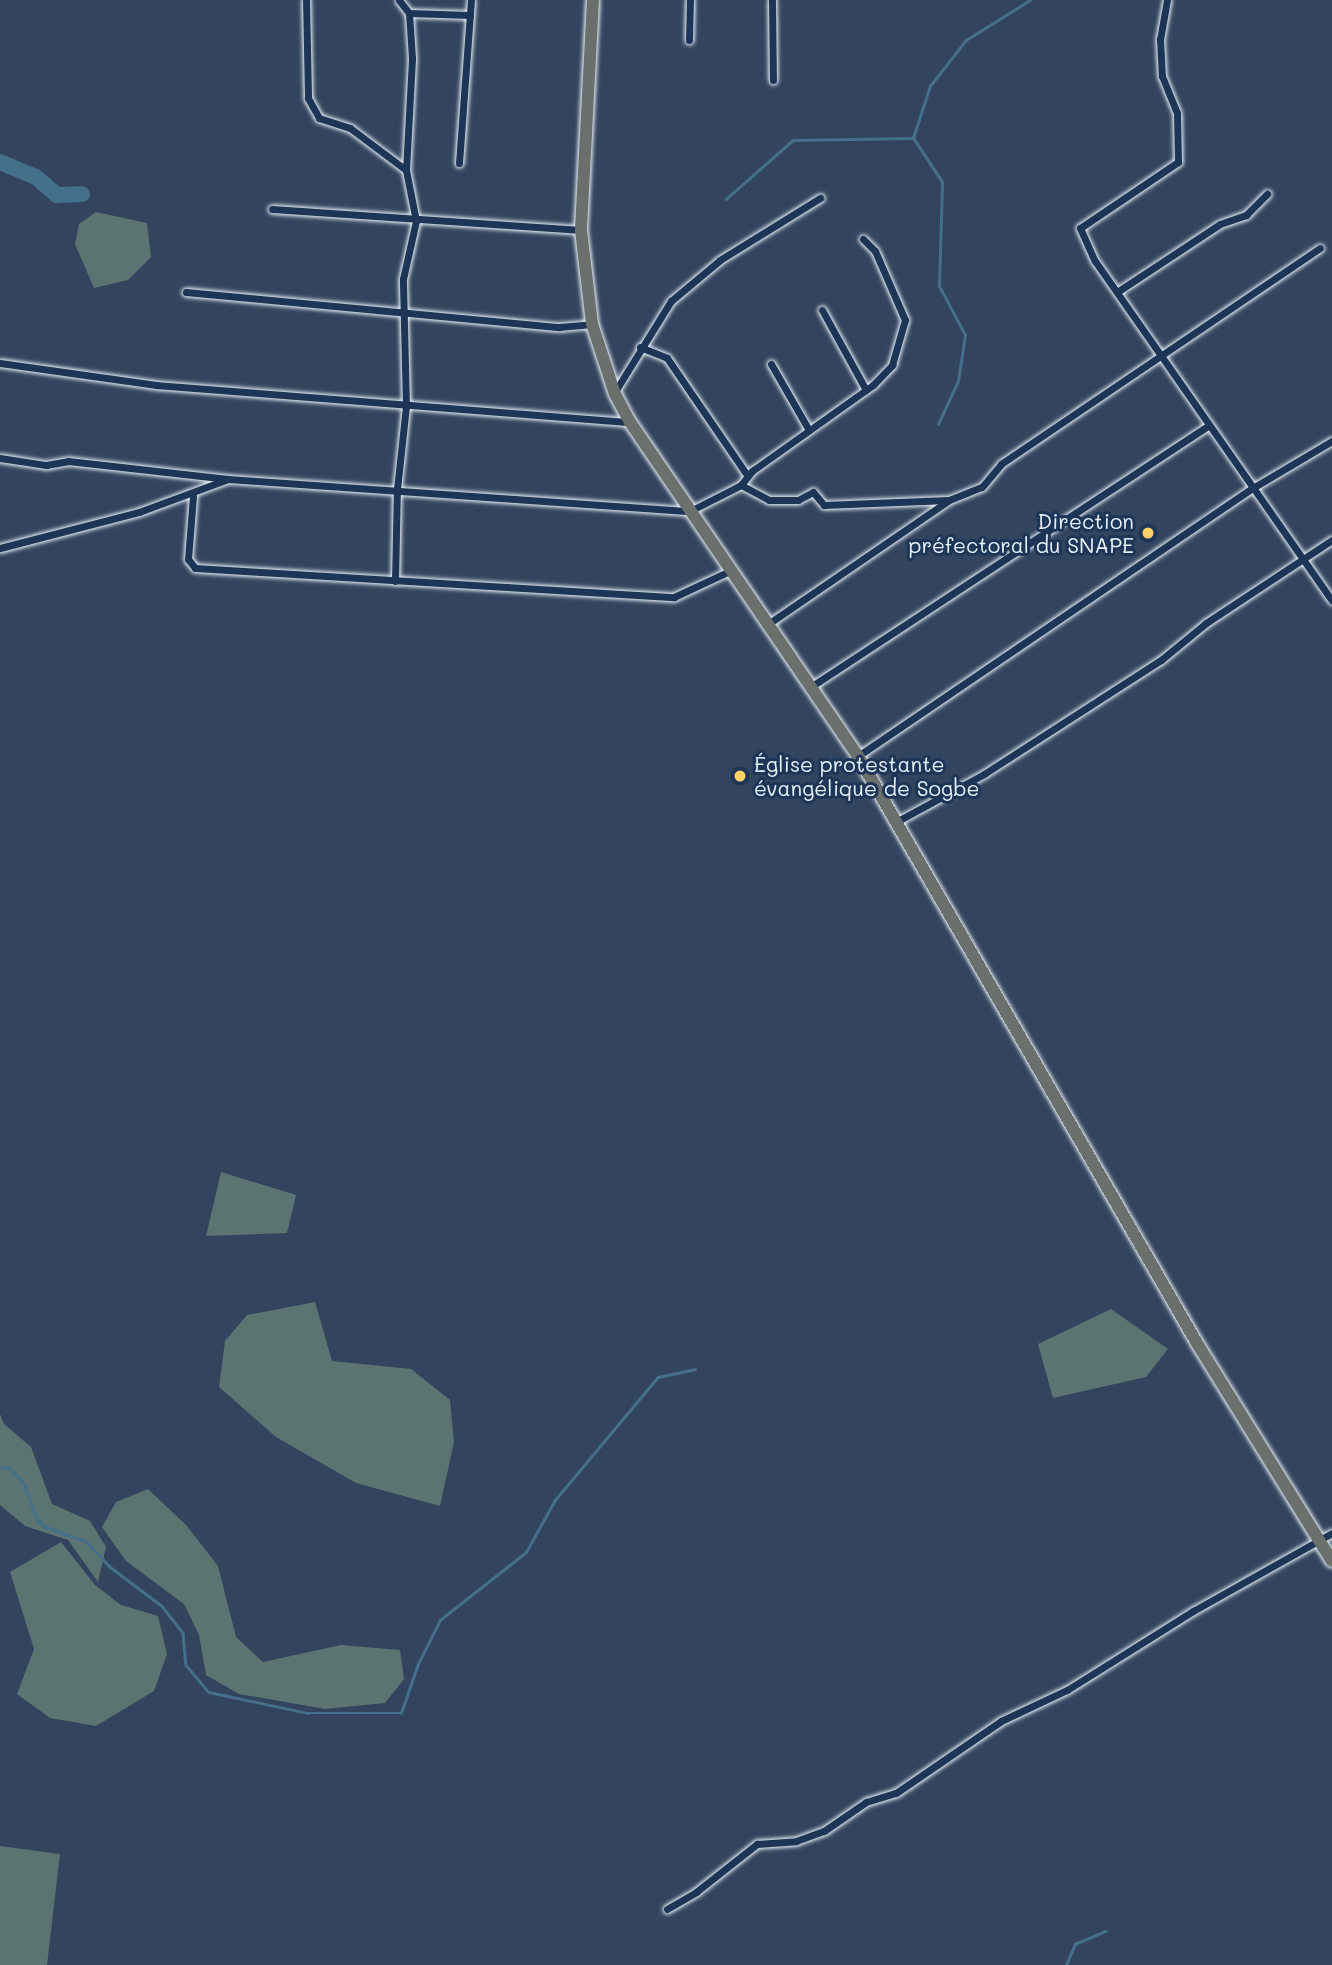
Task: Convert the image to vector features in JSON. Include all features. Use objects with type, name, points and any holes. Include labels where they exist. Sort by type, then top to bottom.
[{"type":"highway","points":[[593,0],[581,230],[592,324],[615,394],[630,422],[858,756],[1198,1345],[1326,1536],[1332,1561]]},
{"type":"street","points":[[306,0],[308,98],[319,118],[350,128],[406,170]]},
{"type":"street","points":[[395,581],[397,489],[406,406],[403,279],[416,221],[406,170],[412,58],[409,13],[399,0]]},
{"type":"street","points":[[459,163],[471,0]]},
{"type":"street","points":[[689,40],[690,0]]},
{"type":"street","points":[[772,0],[772,80]]},
{"type":"street","points":[[1167,0],[1160,39],[1162,76],[1177,113],[1178,162],[1080,228],[1095,261],[1160,358],[1332,601]]},
{"type":"street","points":[[409,13],[470,15]]},
{"type":"street","points":[[1118,292],[1220,224],[1246,215],[1267,194]]},
{"type":"street","points":[[615,394],[640,347],[671,301],[720,260],[820,198]]},
{"type":"street","points":[[272,209],[416,221],[581,230]]},
{"type":"street","points":[[0,458],[46,466],[68,461],[188,472],[228,479],[690,511],[741,485],[747,475],[866,390],[892,365],[905,320],[875,251],[863,239]]},
{"type":"street","points":[[768,624],[949,500],[982,487],[1001,464],[1320,248]]},
{"type":"street","points":[[186,292],[559,327],[592,324]]},
{"type":"street","points":[[822,310],[866,390]]},
{"type":"street","points":[[640,347],[667,358],[747,475]]},
{"type":"street","points":[[0,363],[156,385],[630,422]]},
{"type":"street","points":[[771,364],[809,430]]},
{"type":"street","points":[[812,686],[1208,426]]},
{"type":"street","points":[[858,756],[1251,489],[1332,441]]},
{"type":"street","points":[[0,548],[193,496],[228,479]]},
{"type":"street","points":[[741,485],[769,500],[798,500],[813,492],[824,505],[949,500]]},
{"type":"street","points":[[193,496],[188,559],[195,568],[674,597],[732,570]]},
{"type":"street","points":[[896,822],[984,774],[1161,660],[1300,557],[1332,540]]},
{"type":"street","points":[[667,1909],[696,1892],[757,1844],[812,1835],[866,1802],[896,1793],[1000,1721],[1067,1690],[1193,1611],[1326,1536]]},
{"type":"green space","points":[[96,212],[147,223],[151,257],[128,280],[94,288],[75,244],[79,224]]},
{"type":"green space","points":[[221,1172],[296,1195],[287,1233],[206,1236]]},
{"type":"green space","points":[[315,1302],[332,1361],[411,1369],[450,1400],[454,1442],[440,1506],[356,1483],[276,1437],[219,1387],[225,1341],[247,1315]]},
{"type":"green space","points":[[1111,1309],[1168,1349],[1146,1377],[1053,1398],[1038,1344]]},
{"type":"green space","points":[[0,1414],[4,1424],[31,1447],[52,1504],[90,1521],[106,1547],[98,1582],[68,1540],[25,1526],[0,1505]]},
{"type":"green space","points":[[148,1489],[187,1526],[218,1566],[236,1637],[263,1662],[341,1645],[400,1650],[404,1679],[385,1703],[325,1709],[239,1694],[206,1675],[199,1635],[184,1604],[126,1561],[102,1527],[116,1502]]},
{"type":"green space","points":[[61,1542],[95,1585],[121,1605],[158,1616],[167,1654],[154,1691],[96,1726],[50,1718],[17,1694],[34,1649],[10,1572]]},
{"type":"green space","points":[[0,1846],[60,1854],[47,1965],[0,1965]]},
{"type":"waterway","points":[[938,424],[958,381],[965,335],[939,286],[942,182],[913,138],[930,86],[966,40],[1030,0]]},
{"type":"waterway","points":[[726,199],[793,140],[913,138]]},
{"type":"waterway","points":[[0,162],[36,177],[57,195],[82,194]]},
{"type":"waterway","points":[[0,1467],[9,1468],[24,1483],[37,1518],[44,1526],[87,1542],[109,1566],[162,1606],[183,1633],[186,1665],[209,1692],[308,1713],[401,1713],[418,1664],[440,1620],[526,1552],[555,1500],[658,1377],[695,1369]]},
{"type":"waterway","points":[[1066,1965],[1075,1944],[1105,1931]]},
{"type":"place","name":"Direction préfectoral du SNAPE","points":[[1148,533]]},
{"type":"place","name":"Église protestante évangélique de Sogbe","points":[[740,776]]}]
